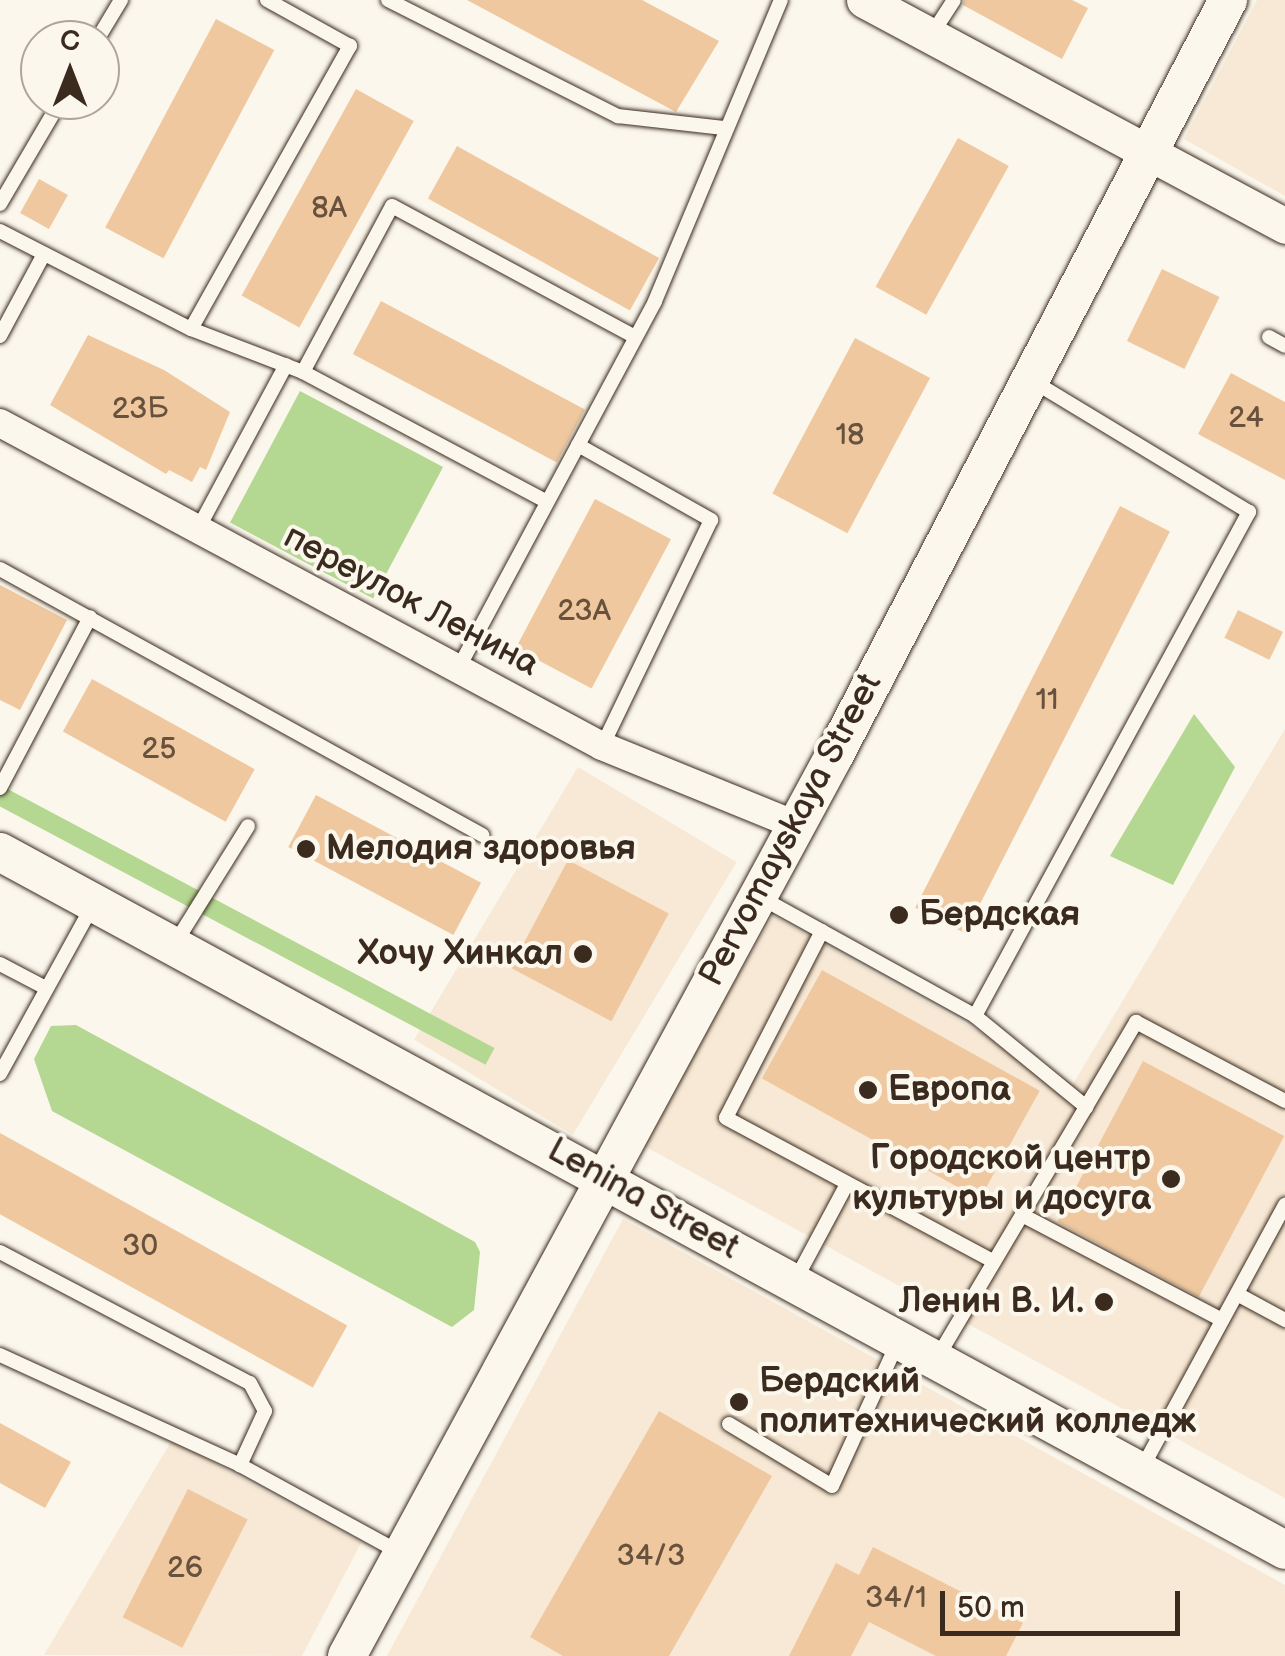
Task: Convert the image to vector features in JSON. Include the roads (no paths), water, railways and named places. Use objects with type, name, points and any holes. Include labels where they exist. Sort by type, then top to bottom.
[{"type":"main road","name":"Pervomayskaya Street","points":[[347,1656],[602,1177],[796,825],[1026,378],[1228,0]]},
{"type":"main road","name":"Lenina Street","points":[[0,852],[1285,1550]]},
{"type":"street","points":[[864,0],[1285,226]]},
{"type":"street","name":"переулок Ленина","points":[[0,423],[602,746],[796,825]]},
{"type":"lane","points":[[190,329],[350,46],[267,0]]},
{"type":"lane","points":[[388,0],[618,116],[723,128]]},
{"type":"lane","points":[[458,669],[635,337],[781,0]]},
{"type":"lane","points":[[932,35],[954,0]]},
{"type":"lane","points":[[0,204],[49,120]]},
{"type":"lane","points":[[303,372],[392,206],[635,337]]},
{"type":"lane","points":[[0,231],[190,329],[303,372],[547,502]]},
{"type":"lane","points":[[0,336],[44,254]]},
{"type":"lane","points":[[1268,337],[1285,346]]},
{"type":"lane","points":[[198,529],[286,366]]},
{"type":"lane","points":[[975,1016],[1249,512],[1026,378]]},
{"type":"lane","points":[[578,445],[710,520],[602,746]]},
{"type":"lane","points":[[0,569],[482,835]]},
{"type":"lane","points":[[0,788],[90,616]]},
{"type":"lane","points":[[174,945],[248,826]]},
{"type":"lane","points":[[757,895],[975,1016],[1086,1107]]},
{"type":"lane","points":[[0,1074],[94,903]]},
{"type":"lane","points":[[822,931],[726,1118],[994,1262]]},
{"type":"lane","points":[[0,964],[46,988]]},
{"type":"lane","points":[[936,1359],[1136,1022],[1285,1101]]},
{"type":"lane","points":[[795,1282],[847,1184]]},
{"type":"lane","points":[[1140,1471],[1285,1206]]},
{"type":"lane","points":[[1022,1215],[1222,1320]]},
{"type":"lane","points":[[0,1252],[250,1383],[265,1411],[240,1465]]},
{"type":"lane","points":[[1237,1294],[1285,1320]]},
{"type":"lane","points":[[729,1424],[832,1486],[899,1338]]},
{"type":"lane","points":[[0,1355],[240,1465],[402,1553]]},
{"type":"place","name":"Мелодия здоровья","points":[[306,849]]},
{"type":"place","name":"Бердская","points":[[899,915]]},
{"type":"place","name":"Хочу Хинкал","points":[[583,954]]},
{"type":"place","name":"Европа","points":[[868,1090]]},
{"type":"place","name":"Городской центр культуры и досуга","points":[[1171,1179]]},
{"type":"place","name":"Ленин В. И.","points":[[1104,1302]]},
{"type":"place","name":"Бердский политехнический колледж","points":[[739,1402]]}]
